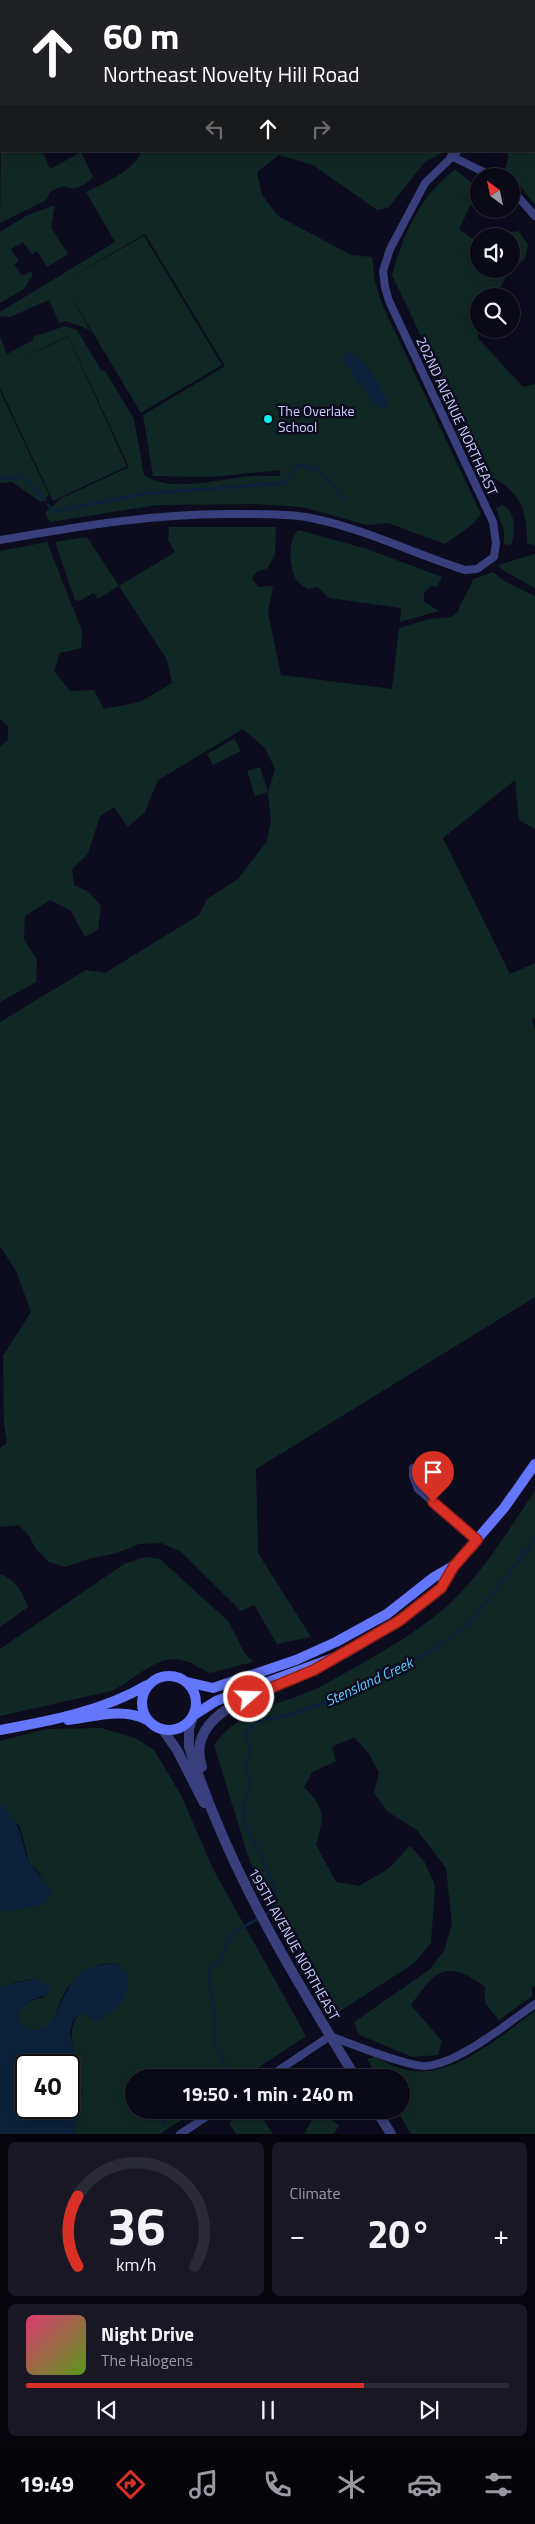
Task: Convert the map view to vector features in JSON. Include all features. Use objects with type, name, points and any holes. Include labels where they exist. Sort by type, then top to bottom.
[{"type":"main road","points":[[0,1730],[37,1723],[123,1713],[139,1716],[163,1730],[180,1728],[193,1716],[216,1701],[344,1654],[399,1621],[441,1588],[454,1566],[504,1508],[535,1464]]},
{"type":"main road","points":[[37,1723],[121,1700],[162,1676],[179,1677],[187,1682],[213,1688],[296,1660],[336,1642],[387,1614],[434,1577],[454,1566]]},
{"type":"main road","points":[[187,1682],[195,1694],[197,1702],[193,1716]]},
{"type":"main road","points":[[147,1720],[141,1702],[148,1685]]},
{"type":"street","points":[[454,154],[478,168]]},
{"type":"street","name":"202ND AVENUE NORTHEAST","points":[[0,540],[134,518],[191,514],[260,514],[308,518],[345,528],[465,570],[477,569],[494,557],[496,543],[493,522],[385,287],[384,266],[401,226],[425,183],[454,154]]},
{"type":"street","points":[[520,199],[535,216]]},
{"type":"street","points":[[414,1468],[413,1476],[418,1489],[477,1540]]},
{"type":"street","points":[[222,1837],[218,1813],[199,1755],[201,1738],[205,1730],[212,1721],[238,1702],[296,1678],[326,1662]]},
{"type":"street","points":[[193,1716],[189,1729],[189,1747],[222,1837]]},
{"type":"street","points":[[163,1730],[177,1750],[222,1837]]},
{"type":"street","name":"195TH AVENUE NORTHEAST","points":[[222,1837],[250,1898],[350,2069]]},
{"type":"street","name":"195TH AVENUE NORTHEAST","points":[[330,2036],[406,2062],[426,2066],[444,2061],[476,2044],[535,2004]]},
{"type":"street","points":[[280,2069],[330,2036]]},
{"type":"street","points":[[180,2134],[203,2119]]},
{"type":"street","points":[[382,2119],[391,2134]]},
{"type":"green space","points":[[1,152],[42,152],[50,169],[81,152],[93,177],[84,185],[72,189],[64,186],[51,191],[46,200],[0,223]]},
{"type":"green space","points":[[141,152],[444,152],[425,162],[388,208],[377,210],[313,165],[279,155],[257,172],[262,195],[278,216],[351,255],[372,257],[375,282],[382,304],[481,514],[472,525],[445,544],[388,523],[367,525],[302,507],[255,504],[157,505],[50,522],[45,513],[60,499],[129,467],[68,336],[1,368],[68,337],[127,466],[53,501],[0,388],[0,337],[7,354],[33,340],[33,337],[65,326],[77,330],[134,419],[144,475],[167,483],[193,484],[248,476],[279,476],[281,470],[211,477],[153,476],[143,415],[225,366],[145,234],[62,282],[144,236],[222,365],[141,413],[66,288],[90,330],[66,321],[59,323],[49,300],[10,317],[0,316],[0,312],[115,242],[86,192],[126,170],[138,158]]},
{"type":"green space","points":[[506,152],[535,152],[535,205],[520,186],[520,168],[505,168],[509,156]]},
{"type":"green space","points":[[455,170],[470,181],[470,206],[459,229],[470,237],[470,278],[505,278],[500,288],[470,288],[470,338],[478,338],[523,387],[535,384],[535,545],[527,543],[526,520],[514,494],[507,487],[487,475],[392,275],[401,246],[415,216],[443,179]]},
{"type":"green space","points":[[55,205],[51,227],[68,254],[47,267],[37,251],[32,254],[23,242],[11,249],[19,261],[14,264],[22,276],[31,271],[33,275],[24,289],[0,303],[0,232],[26,216]]},
{"type":"green space","points":[[520,233],[528,245],[525,259],[520,263]]},
{"type":"green space","points":[[0,391],[49,495],[41,502],[12,482],[0,483]]},
{"type":"green space","points":[[502,505],[510,512],[513,521],[512,543],[508,545],[504,544],[504,531],[496,508]]},
{"type":"green space","points":[[169,527],[276,527],[275,554],[268,568],[256,572],[252,578],[258,587],[273,586],[268,613],[281,675],[392,689],[399,628],[429,619],[451,617],[458,612],[473,579],[493,572],[506,582],[535,596],[535,829],[519,820],[515,780],[443,838],[510,974],[535,963],[535,1018],[532,1019],[535,1031],[535,1297],[256,1469],[258,1553],[311,1637],[277,1644],[254,1605],[241,1611],[180,1551],[161,1543],[139,1544],[117,1553],[92,1558],[65,1567],[49,1562],[36,1549],[29,1536],[19,1525],[0,1527],[0,1448],[7,1443],[4,1423],[3,1356],[31,1312],[16,1271],[0,1246],[0,1022],[86,970],[105,973],[199,915],[207,899],[238,879],[267,841],[271,820],[268,793],[275,769],[265,748],[243,729],[158,780],[145,812],[128,827],[114,807],[100,816],[88,854],[72,869],[74,885],[89,892],[101,906],[98,930],[85,937],[71,911],[50,900],[25,916],[24,939],[37,960],[36,982],[0,1002],[0,746],[8,740],[8,726],[0,719],[0,551],[47,542],[82,631],[81,648],[60,653],[54,671],[70,691],[94,690],[104,709],[140,702],[172,683],[167,660],[119,586],[175,552],[168,540]]},
{"type":"green space","points":[[298,530],[367,549],[442,577],[437,587],[431,586],[424,593],[424,602],[439,611],[400,622],[401,608],[329,598],[318,587],[308,589],[301,585],[295,577],[290,556],[294,535]]},
{"type":"green space","points":[[87,537],[119,586],[98,599],[94,593],[79,601],[75,600],[55,542]]},
{"type":"green space","points":[[535,554],[535,588],[504,571],[498,565]]},
{"type":"green space","points":[[234,739],[241,751],[213,765],[207,754]]},
{"type":"green space","points":[[260,767],[268,792],[255,796],[247,771]]},
{"type":"green space","points":[[535,1491],[535,1986],[532,1987],[532,1996],[499,2020],[485,2003],[485,1987],[461,1973],[451,1971],[443,1972],[436,1976],[411,2005],[442,2041],[438,2055],[413,2057],[359,2035],[354,2022],[429,1970],[444,1951],[452,1924],[446,1868],[417,1830],[388,1812],[374,1793],[379,1773],[368,1752],[354,1737],[332,1747],[336,1761],[312,1772],[304,1787],[320,1807],[322,1820],[316,1845],[336,1882],[359,1886],[388,1869],[410,1846],[424,1861],[435,1886],[431,1943],[413,1964],[337,2013],[263,1894],[248,1856],[214,1745],[225,1732],[238,1722],[267,1707],[314,1690],[329,1682],[399,1641],[439,1613],[467,1586],[479,1571]]},
{"type":"green space","points":[[145,1557],[160,1559],[228,1621],[244,1652],[253,1662],[210,1673],[182,1660],[173,1659],[155,1664],[111,1691],[0,1716],[0,1649],[124,1564]]},
{"type":"green space","points":[[0,1574],[18,1587],[28,1607],[0,1627]]},
{"type":"green space","points":[[101,1728],[135,1738],[154,1750],[181,1795],[213,1869],[306,2036],[256,2069],[125,2069],[125,2119],[182,2119],[160,2134],[73,2134],[77,2119],[80,2119],[81,2092],[80,2054],[75,2054],[72,2040],[75,2020],[81,2010],[96,2022],[127,1972],[117,1963],[101,1964],[89,1970],[69,1986],[52,2021],[47,2028],[40,2031],[31,2029],[19,2022],[18,2012],[30,2001],[44,1997],[30,1979],[0,1987],[0,1911],[12,1911],[41,1875],[29,1862],[20,1827],[0,1804],[0,1741],[46,1729]]},
{"type":"green space","points":[[535,2011],[535,2134],[411,2134],[402,2119],[410,2119],[410,2070],[436,2070],[471,2056]]},
{"type":"green space","points":[[374,2057],[405,2069],[373,2069],[367,2059]]},
{"type":"green space","points":[[234,2119],[263,2119],[273,2134],[236,2134],[229,2123]]},
{"type":"green space","points":[[330,2119],[339,2125],[334,2134],[304,2134],[312,2120]]},
{"type":"water","points":[[347,351],[354,354],[366,365],[376,380],[388,402],[384,410],[373,403],[342,359]]},
{"type":"water","points":[[0,1804],[17,1824],[29,1862],[52,1892],[44,1904],[12,1911],[0,1911]]},
{"type":"water","points":[[117,1963],[127,1972],[127,1990],[121,2003],[96,2022],[81,2011],[73,2020],[70,2032],[75,2054],[15,2054],[15,2119],[78,2119],[73,2134],[0,2134],[0,1987],[37,1978],[50,1988],[49,1993],[30,2001],[18,2012],[19,2022],[32,2029],[42,2029],[56,2014],[75,1979],[83,1971],[99,1965]]},
{"type":"water","points":[[80,2080],[82,2090],[80,2108]]},
{"type":"waterway","points":[[48,505],[53,512],[141,494],[285,483],[298,465],[306,466],[319,472],[330,482],[344,500]]},
{"type":"waterway","points":[[0,479],[23,477],[45,500]]},
{"type":"waterway","name":"Stensland Creek","points":[[224,2069],[224,2065],[215,2042],[214,2009],[208,1973],[218,1961],[234,1932],[274,1910],[276,1894],[267,1868],[245,1824],[243,1807],[250,1783],[245,1766],[251,1751],[245,1733],[258,1721],[293,1714],[351,1693],[418,1659],[466,1627],[527,1550],[535,1537]]},
{"type":"waterway","name":"Stensland Creek","points":[[162,2119],[165,2126]]},
{"type":"place","name":"The Overlake School","points":[[268,419]]},
{"type":"route","points":[[249,1697],[314,1670],[381,1634],[441,1588],[454,1566],[477,1540],[433,1502]]}]
